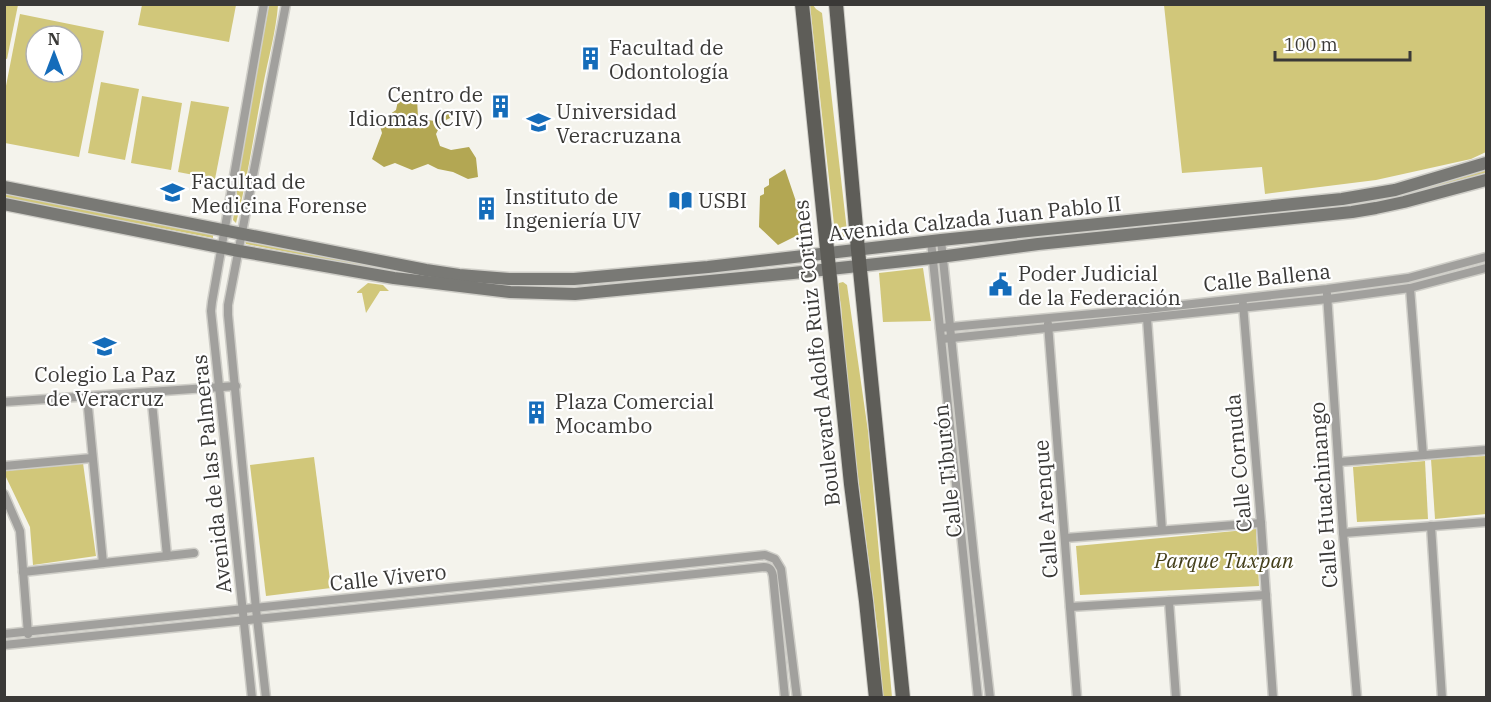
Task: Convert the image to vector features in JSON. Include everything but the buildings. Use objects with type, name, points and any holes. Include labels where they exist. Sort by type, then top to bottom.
[{"type":"main road","name":"Boulevard Adolfo Ruiz Cortines","points":[[802,4],[851,492],[866,600],[876,698]]},
{"type":"main road","points":[[836,4],[903,698]]},
{"type":"main road","name":"Avenida Calzada Juan Pablo II","points":[[4,187],[383,263],[499,279],[574,279],[708,267],[1342,199],[1395,190],[1486,163]]},
{"type":"main road","name":"Avenida Calzada Juan Pablo II","points":[[4,204],[239,251],[382,276],[510,292],[575,294],[829,269],[1376,208],[1486,180]]},
{"type":"main road","points":[[1114,222],[1115,236]]},
{"type":"main road","points":[[382,276],[383,263]]},
{"type":"main road","points":[[574,279],[575,294]]},
{"type":"street","name":"Avenida de las Palmeras","points":[[252,698],[228,454],[211,312],[264,4]]},
{"type":"street","name":"Avenida de las Palmeras","points":[[266,698],[228,305],[286,4]]},
{"type":"street","name":"Calle Tiburón","points":[[936,241],[940,328],[978,698]]},
{"type":"street","name":"Calle Tiburón","points":[[937,257],[952,337],[990,698]]},
{"type":"street","name":"Calle Ballena","points":[[940,328],[1147,309],[1327,289],[1408,278],[1486,257]]},
{"type":"street","name":"Calle Ballena","points":[[942,339],[1328,299],[1410,288],[1486,268]]},
{"type":"street","points":[[1410,288],[1423,455]]},
{"type":"street","name":"Calle Huachinango","points":[[1327,289],[1343,533],[1357,698]]},
{"type":"street","name":"Calle Cornuda","points":[[1242,298],[1273,698]]},
{"type":"street","name":"Calle Arenque","points":[[1047,317],[1077,698]]},
{"type":"street","points":[[1147,318],[1162,530]]},
{"type":"street","points":[[4,402],[236,386]]},
{"type":"street","points":[[151,392],[167,556]]},
{"type":"street","points":[[87,397],[102,563]]},
{"type":"street","points":[[950,430],[960,429]]},
{"type":"street","points":[[1339,462],[1486,450]]},
{"type":"street","points":[[4,466],[92,458]]},
{"type":"street","points":[[4,494],[20,531],[29,642]]},
{"type":"street","points":[[1343,533],[1486,522]]},
{"type":"street","points":[[1065,538],[1261,523]]},
{"type":"street","points":[[1431,526],[1442,698]]},
{"type":"street","points":[[23,572],[194,553]]},
{"type":"street","name":"Calle Vivero","points":[[4,634],[765,555],[775,559],[781,569],[797,698]]},
{"type":"street","points":[[687,564],[688,575]]},
{"type":"street","name":"Calle Vivero","points":[[4,645],[768,567],[773,576],[785,698]]},
{"type":"street","points":[[1070,607],[1266,595]]},
{"type":"street","points":[[1169,601],[1176,698]]},
{"type":"street","points":[[135,621],[135,632]]},
{"type":"street","points":[[92,625],[93,636]]},
{"type":"green space","points":[[5,4],[18,5],[7,59],[4,58]]},
{"type":"green space","points":[[142,5],[236,5],[229,42],[138,25]]},
{"type":"green space","points":[[269,5],[278,5],[276,25],[236,223],[233,220],[236,186]]},
{"type":"green space","points":[[810,5],[822,13],[847,231],[847,236],[843,239],[835,234]]},
{"type":"green space","points":[[1164,5],[1486,5],[1486,152],[1471,159],[1376,180],[1265,194],[1262,167],[1182,173]]},
{"type":"green space","points":[[20,14],[69,24],[24,24],[24,84],[84,84],[84,27],[104,31],[79,157],[5,143],[5,91]]},
{"type":"green space","points":[[101,82],[139,89],[125,160],[88,153]]},
{"type":"green space","points":[[142,96],[182,103],[171,170],[131,163]]},
{"type":"green space","points":[[191,101],[229,107],[215,179],[178,172]]},
{"type":"green space","points":[[1486,169],[1486,173],[1400,196],[1346,205],[1124,227],[1345,201]]},
{"type":"green space","points":[[4,193],[213,234],[213,238],[5,198]]},
{"type":"green space","points":[[247,239],[375,264],[376,267],[374,269],[246,244]]},
{"type":"green space","points":[[923,268],[931,321],[883,322],[879,273]]},
{"type":"green space","points":[[843,282],[847,285],[868,431],[892,697],[882,697],[879,642],[837,286]]},
{"type":"green space","points":[[368,283],[383,285],[389,291],[380,291],[366,313],[362,293],[357,292]]},
{"type":"green space","points":[[1486,456],[1486,514],[1435,519],[1431,459]]},
{"type":"green space","points":[[314,457],[331,588],[266,596],[250,465]]},
{"type":"green space","points":[[1425,461],[1428,519],[1357,522],[1353,467]]},
{"type":"green space","points":[[83,463],[96,556],[33,565],[30,527],[5,471]]},
{"type":"green space","name":"Parque Tuxpan","points":[[1256,529],[1259,586],[1080,595],[1076,546]]},
{"type":"shaded area","points":[[406,97],[417,98],[418,118],[434,121],[439,111],[449,111],[450,118],[442,122],[436,134],[440,146],[451,150],[469,147],[476,158],[478,177],[468,179],[428,164],[412,170],[395,163],[384,167],[372,159],[382,133],[380,126],[386,117],[396,110],[398,101]]},
{"type":"shaded area","points":[[785,169],[806,231],[778,245],[759,227],[760,196],[764,194],[764,188],[769,185],[769,179]]},
{"type":"place","name":"Facultad de Odontología","points":[[591,59]]},
{"type":"place","name":"Centro de Idiomas (CIV)","points":[[501,106]]},
{"type":"place","name":"Universidad Veracruzana","points":[[538,123]]},
{"type":"place","name":"Facultad de Medicina Forense","points":[[173,193]]},
{"type":"place","name":"USBI","points":[[680,200]]},
{"type":"place","name":"Instituto de Ingeniería UV","points":[[487,208]]},
{"type":"place","name":"Poder Judicial de la Federación","points":[[1000,285]]},
{"type":"place","name":"Colegio La Paz de Veracruz","points":[[105,346]]},
{"type":"place","name":"Plaza Comercial Mocambo","points":[[537,413]]}]
